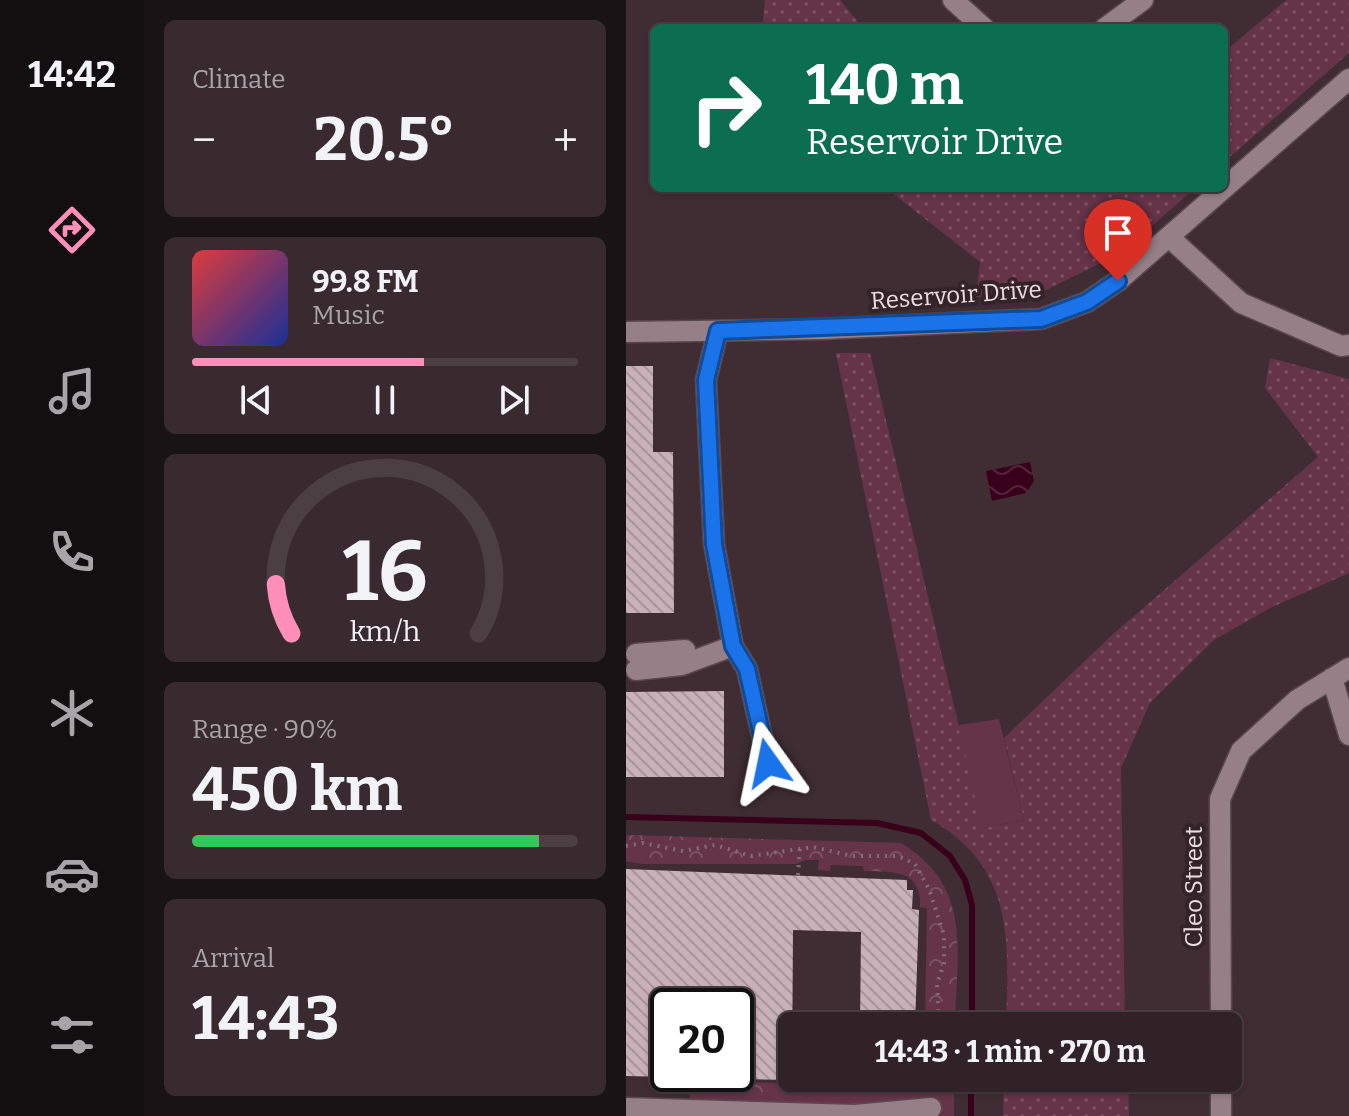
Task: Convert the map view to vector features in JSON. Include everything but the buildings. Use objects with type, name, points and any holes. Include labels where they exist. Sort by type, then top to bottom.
[{"type":"street","points":[[953,0],[980,24]]},
{"type":"street","points":[[1110,24],[1143,0]]},
{"type":"street","name":"Reservoir Drive","points":[[1228,185],[1349,79]]},
{"type":"street","name":"Reservoir Drive","points":[[626,332],[1041,319],[1095,296],[1220,192]]},
{"type":"street","points":[[1169,237],[1241,303],[1341,346],[1349,345]]},
{"type":"street","points":[[718,331],[706,380],[712,421],[714,544],[732,641],[747,669],[768,763]]},
{"type":"street","points":[[636,662],[682,665],[732,641]]},
{"type":"street","points":[[1341,673],[1349,735]]},
{"type":"street","name":"Cleo Street","points":[[1221,1012],[1220,799],[1241,751],[1297,700],[1341,673]]},
{"type":"street","points":[[1221,1092],[1221,1116]]},
{"type":"street","points":[[626,1108],[855,1115],[931,1108]]},
{"type":"path","points":[[626,846],[643,843],[683,851],[715,845],[751,856],[800,847],[852,856],[898,856],[921,872],[944,935],[944,963],[937,984],[938,1012]]},
{"type":"path","points":[[798,875],[800,847]]},
{"type":"green space","points":[[765,0],[840,0],[860,24],[762,24]]},
{"type":"green space","points":[[1286,0],[1349,0],[1349,53],[1228,159],[1228,49]]},
{"type":"green space","points":[[891,192],[1190,192],[1121,253],[1036,295],[976,297],[980,262]]},
{"type":"green space","points":[[836,353],[870,353],[983,828],[1024,820],[1004,738],[1112,635],[1318,457],[1265,388],[1270,358],[1349,379],[1349,573],[1268,609],[1214,640],[1150,703],[1121,768],[1125,1012],[1006,1012],[1006,936],[992,884],[979,860],[958,839],[931,820]]},
{"type":"green space","points":[[999,719],[1024,820],[982,828],[958,725]]},
{"type":"green space","points":[[626,835],[901,843],[924,861],[940,880],[950,901],[958,948],[956,1012],[925,1012],[927,908],[920,907],[916,885],[904,875],[864,871],[863,866],[831,865],[830,871],[818,870],[819,860],[796,864],[643,864],[626,861]]},
{"type":"green space","points":[[754,1083],[778,1083],[778,1092],[954,1092],[954,1116],[689,1116],[690,1092],[754,1092]]},
{"type":"green space","points":[[1004,1092],[1128,1092],[1129,1116],[1003,1116]]},
{"type":"water","points":[[1030,462],[1034,481],[1026,493],[992,501],[986,471]]},
{"type":"waterway","points":[[626,817],[877,823],[921,833],[950,856],[965,880],[972,905],[972,1012]]},
{"type":"waterway","points":[[971,1092],[971,1116]]},
{"type":"route","points":[[768,763],[747,669],[733,646],[714,544],[706,380],[718,331],[1041,319],[1087,302],[1118,281]]}]
